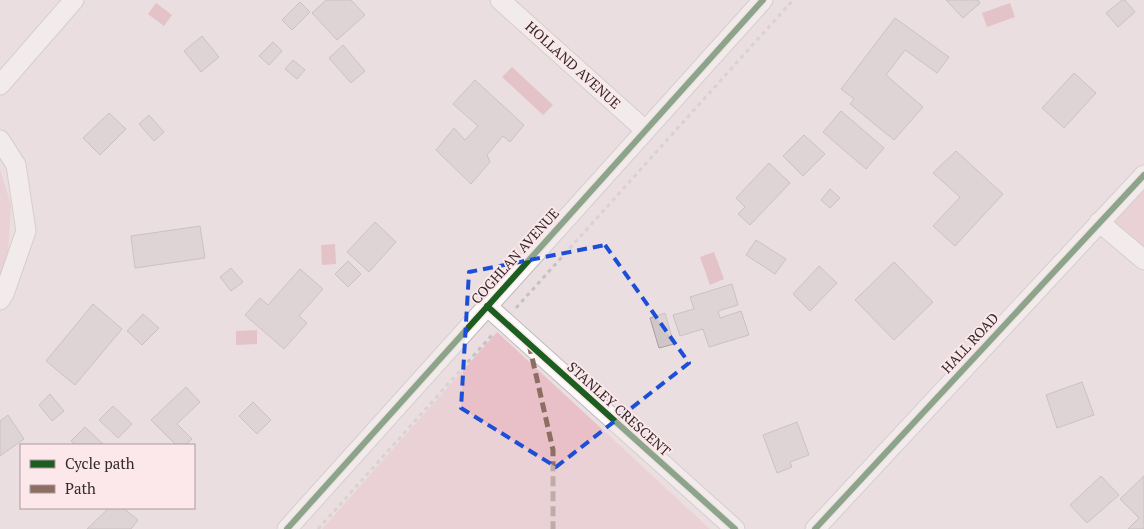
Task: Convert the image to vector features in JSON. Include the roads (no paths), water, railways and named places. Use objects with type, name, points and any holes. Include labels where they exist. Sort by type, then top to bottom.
[{"type":"street","points":[[0,85],[74,0]]},
{"type":"street","name":"HOLLAND AVENUE","points":[[500,0],[645,130]]},
{"type":"street","name":"COGHLAN AVENUE","points":[[287,529],[763,0]]},
{"type":"street","points":[[0,140],[16,165],[26,231],[4,294],[0,300]]},
{"type":"street","name":"HALL ROAD","points":[[815,529],[1144,175]]},
{"type":"street","points":[[1099,222],[1144,260]]},
{"type":"street","name":"STANLEY CRESCENT","points":[[487,306],[735,529]]}]
